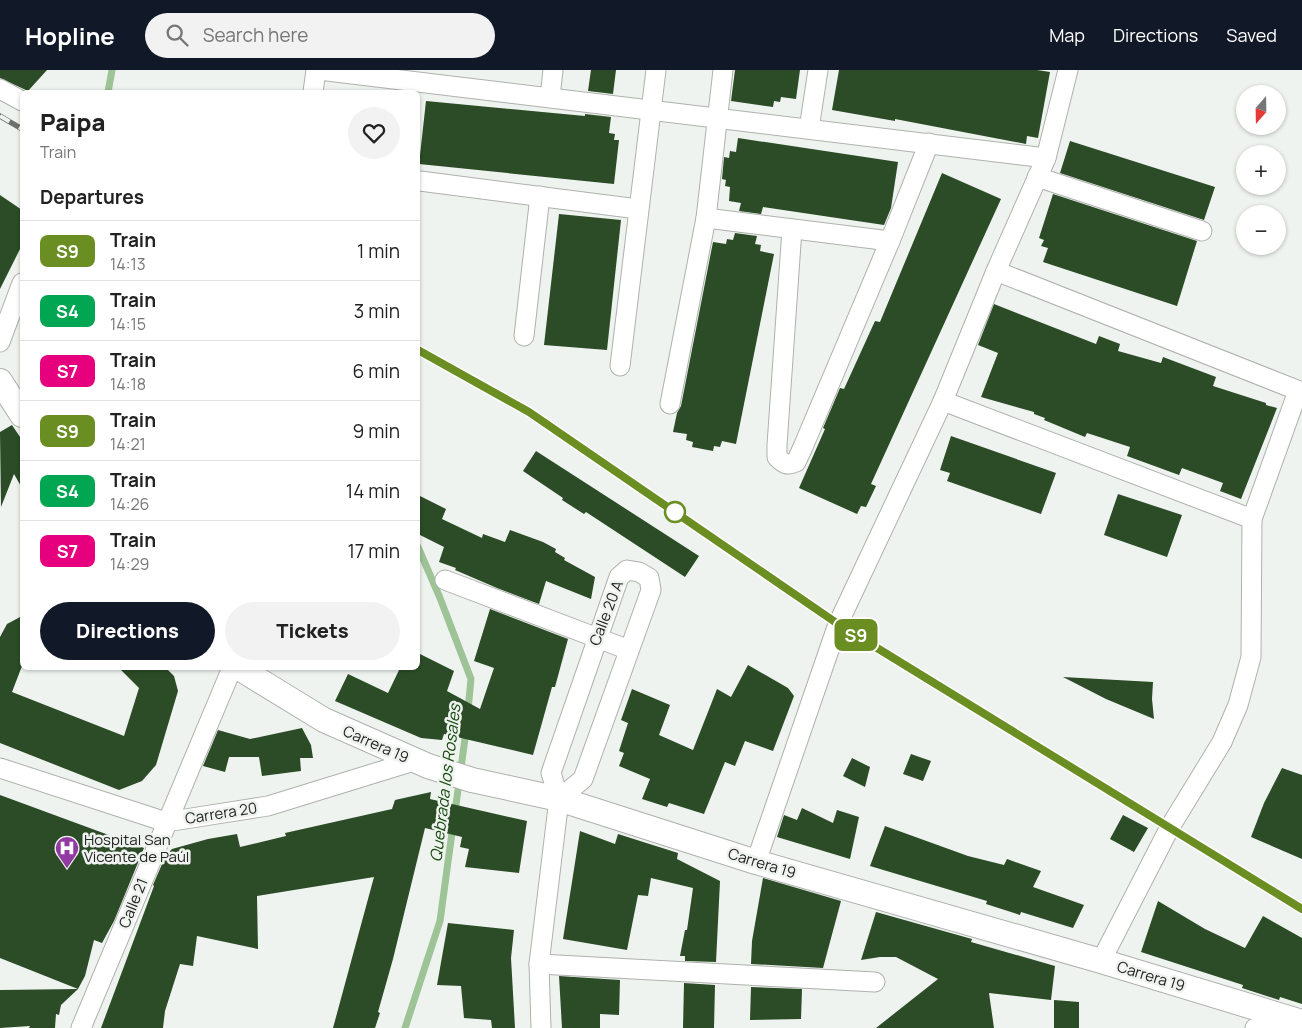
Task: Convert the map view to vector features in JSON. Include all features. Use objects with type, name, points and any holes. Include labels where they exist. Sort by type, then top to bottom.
[{"type":"street","points":[[313,90],[318,70],[1046,158]]},
{"type":"street","points":[[550,98],[553,70]]},
{"type":"street","points":[[620,366],[656,70]]},
{"type":"street","points":[[670,404],[706,218],[723,70]]},
{"type":"street","points":[[809,129],[818,70]]},
{"type":"street","points":[[756,862],[838,624],[943,401],[996,271],[1046,158],[1068,70]]},
{"type":"street","points":[[0,89],[20,100]]},
{"type":"street","points":[[792,229],[777,445],[777,457],[783,463],[789,465],[796,462],[890,241],[929,143]]},
{"type":"street","points":[[1037,177],[1202,231]]},
{"type":"street","points":[[420,181],[638,209]]},
{"type":"street","points":[[524,336],[540,196]]},
{"type":"street","points":[[706,218],[890,241]]},
{"type":"street","points":[[996,271],[1300,392],[1252,519],[1251,656],[1238,705],[1222,742],[1170,827],[1101,961]]},
{"type":"street","points":[[0,342],[20,288]]},
{"type":"street","points":[[0,381],[20,412]]},
{"type":"street","points":[[943,401],[1252,519]]},
{"type":"street","name":"Calle 20 A","points":[[541,1028],[539,964],[559,799],[551,773],[618,576],[627,570],[639,572],[649,578],[651,590],[583,779],[559,799]]},
{"type":"street","points":[[445,580],[629,650]]},
{"type":"street","name":"Calle 21","points":[[81,1028],[231,670]]},
{"type":"street","name":"Carrera 19","points":[[242,670],[324,720],[421,764],[472,780],[559,799],[756,862],[1101,961],[1300,1024]]},
{"type":"street","name":"Carrera 20","points":[[0,768],[166,822],[268,806],[421,764]]},
{"type":"street","points":[[539,964],[875,982]]},
{"type":"street","points":[[1255,1028],[1300,1024]]},
{"type":"building","points":[[0,70],[47,70],[29,90],[0,78]]},
{"type":"building","points":[[591,70],[616,70],[613,94],[588,91]]},
{"type":"building","points":[[735,70],[800,70],[796,99],[781,97],[780,102],[774,101],[773,107],[731,101]]},
{"type":"building","points":[[839,70],[1037,70],[1050,72],[1038,138],[1027,136],[1026,144],[895,119],[895,121],[832,110]]},
{"type":"building","points":[[426,101],[611,117],[609,133],[615,134],[614,140],[619,140],[614,184],[420,164]]},
{"type":"building","points":[[738,138],[898,162],[891,208],[884,225],[763,207],[761,214],[739,211],[741,203],[729,201],[730,187],[725,186],[726,180],[722,179],[724,157],[729,158],[730,151],[736,152]]},
{"type":"building","points":[[1070,141],[1215,187],[1204,220],[1060,173]]},
{"type":"building","points":[[942,173],[1001,199],[871,484],[876,486],[866,507],[861,506],[857,514],[799,488],[825,429],[823,428],[840,388],[844,389],[875,321],[880,322]]},
{"type":"building","points":[[1053,194],[1197,241],[1177,306],[1043,262],[1048,248],[1041,246],[1044,240],[1039,238]]},
{"type":"building","points":[[0,195],[20,209],[20,249],[0,289]]},
{"type":"building","points":[[559,214],[621,220],[607,350],[544,345]]},
{"type":"building","points":[[735,233],[757,236],[755,244],[761,245],[760,251],[774,254],[736,444],[722,441],[720,447],[714,446],[713,451],[692,447],[693,442],[686,440],[687,434],[673,432],[677,413],[681,406],[713,242],[726,244],[727,239],[733,240]]},
{"type":"building","points":[[994,304],[1096,344],[1099,336],[1120,344],[1118,351],[1161,363],[1163,357],[1216,377],[1213,386],[1277,408],[1241,499],[1220,491],[1223,483],[1182,468],[1179,475],[1127,456],[1130,447],[1087,433],[1085,437],[1044,420],[1045,418],[1034,414],[1034,412],[981,397],[998,353],[978,345]]},
{"type":"building","points":[[12,425],[20,437],[20,484],[14,474],[1,507],[0,432]]},
{"type":"building","points":[[951,436],[1056,473],[1041,514],[947,481],[950,473],[940,470]]},
{"type":"building","points":[[536,451],[699,556],[685,577],[586,512],[584,514],[562,500],[563,498],[523,471]]},
{"type":"building","points":[[1118,494],[1182,515],[1167,557],[1104,535]]},
{"type":"building","points":[[420,496],[446,509],[442,519],[482,538],[483,534],[505,542],[510,530],[543,542],[556,549],[555,552],[565,558],[564,560],[595,577],[591,599],[546,581],[539,604],[497,588],[439,562],[444,547],[420,535]]},
{"type":"building","points":[[490,609],[568,639],[533,755],[444,734],[442,740],[421,738],[335,701],[348,674],[388,693],[399,670],[420,670],[420,654],[454,671],[447,691],[480,709],[494,668],[474,661]]},
{"type":"building","points":[[20,617],[20,670],[12,692],[124,736],[139,688],[121,670],[168,670],[174,676],[178,691],[156,765],[142,781],[119,790],[0,743],[0,637],[7,624]]},
{"type":"building","points":[[748,665],[788,688],[794,696],[773,751],[745,741],[735,766],[725,762],[704,814],[669,803],[667,807],[642,799],[650,779],[619,766],[624,753],[619,751],[628,723],[621,720],[632,689],[670,705],[659,735],[693,750],[717,689],[731,697]]},
{"type":"building","points":[[1063,677],[1153,682],[1154,719],[1106,699]]},
{"type":"building","points":[[302,728],[311,745],[313,758],[300,758],[301,771],[262,776],[259,757],[229,757],[225,772],[203,766],[218,730],[250,739]]},
{"type":"building","points":[[911,754],[931,761],[923,781],[903,774]]},
{"type":"building","points":[[852,758],[870,767],[865,787],[843,776]]},
{"type":"building","points":[[1282,768],[1302,775],[1302,859],[1251,837],[1264,803]]},
{"type":"building","points":[[431,792],[430,799],[527,821],[519,873],[465,867],[469,849],[460,847],[462,837],[425,828],[375,1028],[333,1028],[374,877],[257,896],[258,949],[197,936],[193,966],[180,964],[165,1011],[163,1028],[101,1028],[153,885],[166,855],[172,849],[208,839],[237,834],[240,847],[286,836],[285,833],[392,809],[395,800]]},
{"type":"building","name":"Hospital San Vicente de Paúl","points":[[0,795],[144,848],[114,921],[102,943],[94,940],[85,976],[78,989],[0,958]]},
{"type":"building","points":[[802,808],[833,823],[837,810],[859,817],[850,859],[777,837],[784,815],[797,820]]},
{"type":"building","points":[[1123,815],[1148,828],[1134,852],[1110,839]]},
{"type":"building","points":[[885,826],[968,856],[1004,865],[1007,859],[1041,871],[1033,887],[1084,905],[1073,928],[1021,912],[1020,915],[986,904],[987,901],[870,866]]},
{"type":"building","points":[[580,831],[615,844],[618,834],[678,853],[677,859],[720,881],[716,962],[685,961],[685,956],[680,956],[685,930],[687,930],[693,888],[651,878],[648,896],[638,895],[627,950],[563,939]]},
{"type":"building","points":[[763,878],[841,901],[823,968],[751,964],[752,941]]},
{"type":"building","points":[[1158,901],[1205,929],[1245,948],[1263,916],[1302,938],[1302,1004],[1280,997],[1279,1000],[1242,988],[1243,985],[1141,952]]},
{"type":"building","points":[[876,912],[972,939],[971,942],[1055,966],[1051,1000],[989,993],[994,1028],[876,1028],[938,979],[896,957],[861,960]]},
{"type":"building","points":[[448,923],[514,930],[511,958],[515,1028],[492,1028],[491,1020],[464,1018],[461,986],[437,985]]},
{"type":"building","points":[[559,976],[620,980],[619,1015],[600,1014],[600,1028],[562,1028]]},
{"type":"building","points":[[684,983],[715,985],[714,1028],[683,1028]]},
{"type":"building","points":[[751,987],[802,989],[801,1019],[750,1020]]},
{"type":"building","points":[[78,989],[61,1005],[59,1015],[56,1014],[55,1028],[29,1028],[30,1026],[0,1028],[0,990]]},
{"type":"building","points":[[1054,1000],[1079,1002],[1079,1028],[1054,1028]]},
{"type":"waterway","name":"Quebrada los Rosales","points":[[108,90],[112,70]]},
{"type":"waterway","name":"Quebrada los Rosales","points":[[420,552],[471,679],[468,710]]},
{"type":"waterway","name":"Quebrada los Rosales","points":[[455,812],[466,731]]},
{"type":"waterway","name":"Quebrada los Rosales","points":[[405,1028],[440,921],[453,825]]},
{"type":"railway","points":[[0,116],[20,128]]},
{"type":"railway","points":[[420,351],[529,412],[838,624],[1302,909]]},
{"type":"train","name":"S9","points":[[420,351],[529,412],[838,624],[1302,909]]},
{"type":"place","name":"Hospital San Vicente de Paúl","points":[[67,869]]}]
